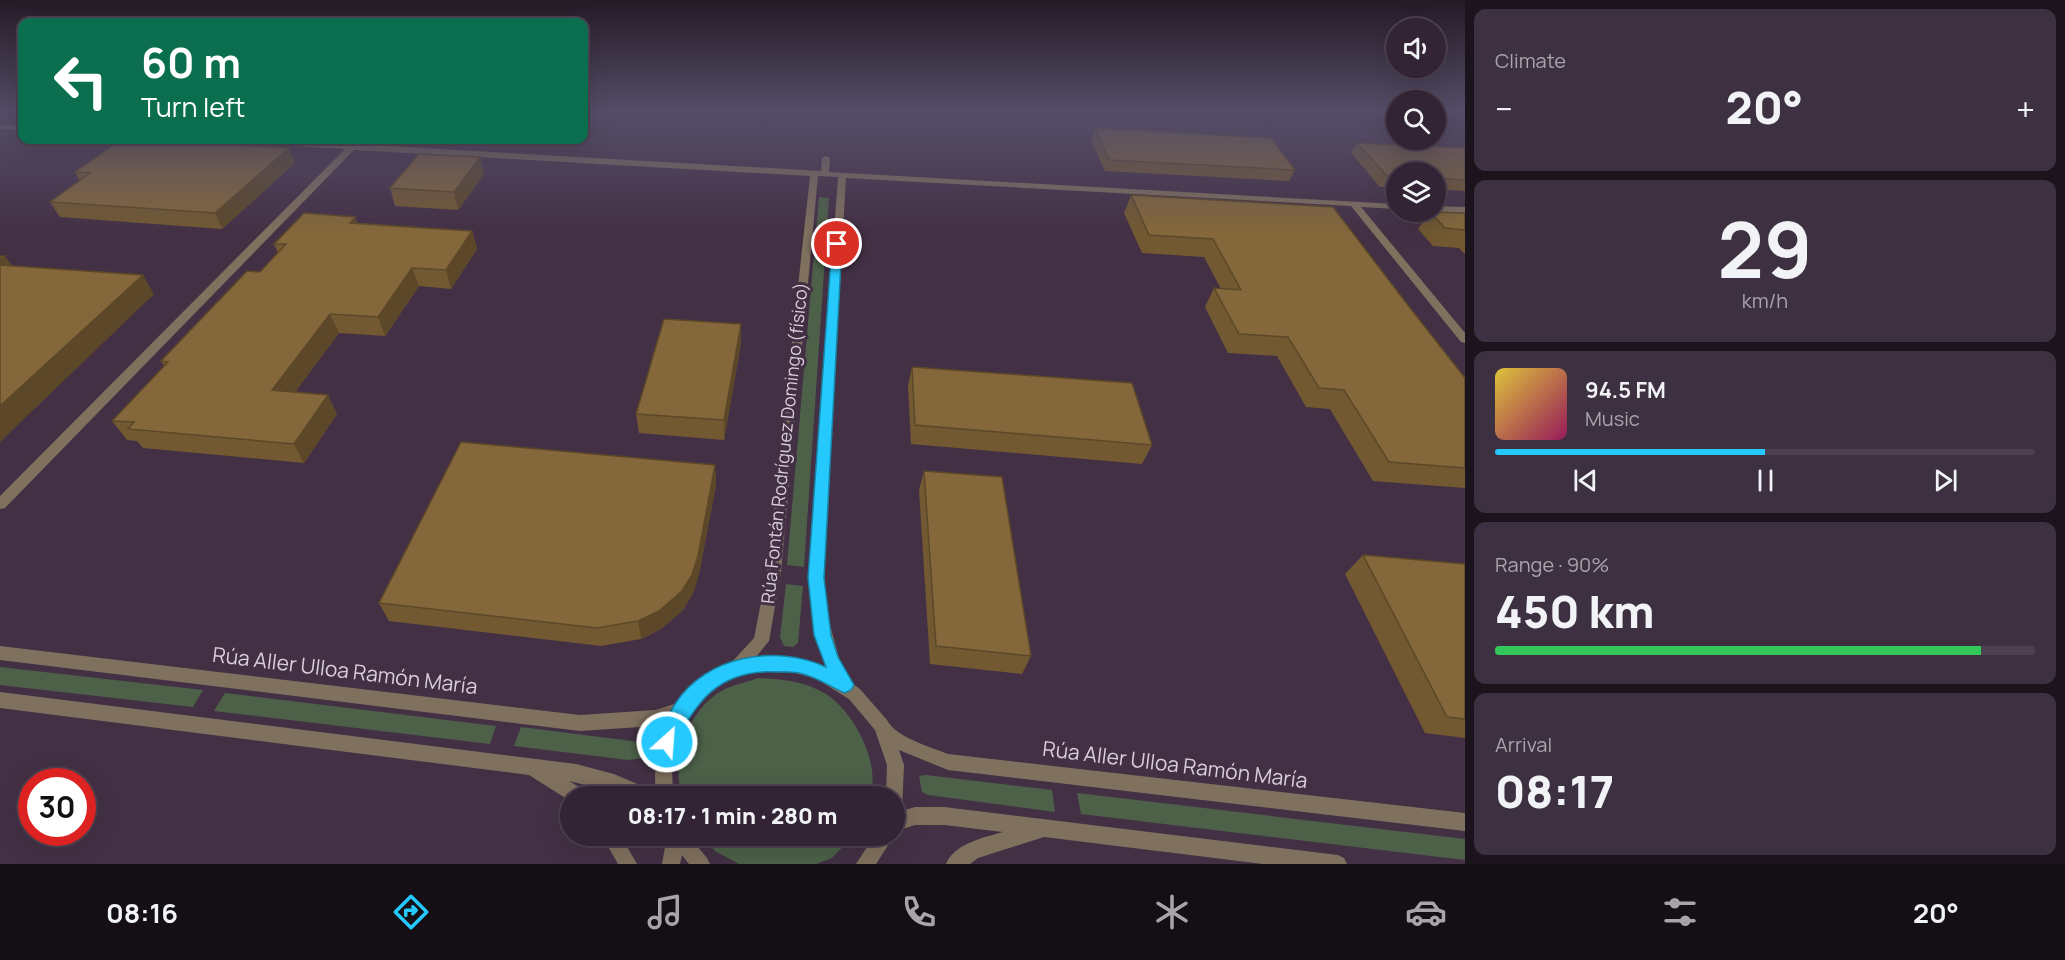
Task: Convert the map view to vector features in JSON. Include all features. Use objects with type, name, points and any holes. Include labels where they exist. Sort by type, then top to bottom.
[{"type":"street","points":[[0,504],[347,152]]},
{"type":"street","points":[[466,152],[1386,206]]},
{"type":"street","name":"Rúa Fontán Rodríguez Domingo (físico)","points":[[736,668],[761,641],[774,572],[819,172],[826,158]]},
{"type":"street","name":"Rúa Fontán Rodríguez Domingo (físico)","points":[[842,174],[816,578],[822,635],[831,660],[845,685]]},
{"type":"street","points":[[1353,203],[1465,340]]},
{"type":"street","points":[[1446,209],[1465,210]]},
{"type":"street","name":"Rúa Aller Ulloa Ramón María","points":[[0,653],[580,723],[655,718],[682,709]]},
{"type":"street","name":"Rúa Aller Ulloa Ramón María","points":[[663,786],[667,742],[682,709],[698,691],[716,678],[736,668],[758,663],[803,665],[845,685],[868,706],[885,732],[893,754],[896,786]]},
{"type":"street","points":[[0,700],[576,774],[621,786]]},
{"type":"street","name":"Rúa Aller Ulloa Ramón María","points":[[885,732],[910,748],[948,762],[1465,822]]},
{"type":"street","points":[[532,768],[562,786]]},
{"type":"street","points":[[905,819],[915,816],[944,816],[1338,864]]},
{"type":"street","points":[[955,864],[973,850],[1043,829]]},
{"type":"street","points":[[617,846],[628,864]]},
{"type":"street","points":[[671,864],[675,846]]},
{"type":"street","points":[[686,846],[701,864]]},
{"type":"street","points":[[865,864],[879,846]]},
{"type":"street","points":[[879,864],[883,846]]},
{"type":"green space","points":[[819,197],[829,198],[804,567],[787,565]]},
{"type":"green space","points":[[786,584],[803,586],[798,643],[793,647],[784,646],[780,637]]},
{"type":"green space","points":[[0,667],[203,690],[193,707],[0,685]]},
{"type":"green space","points":[[758,678],[802,683],[826,694],[846,713],[863,739],[872,769],[872,786],[680,786],[679,766],[686,734],[702,707],[727,688]]},
{"type":"green space","points":[[225,693],[496,726],[490,744],[214,711]]},
{"type":"green space","points":[[521,727],[632,741],[642,743],[645,751],[642,758],[628,760],[514,746]]},
{"type":"green space","points":[[919,776],[1052,790],[1055,812],[928,795],[922,792]]},
{"type":"green space","points":[[1077,793],[1465,839],[1465,860],[1081,814]]},
{"type":"green space","points":[[711,846],[843,846],[832,858],[816,864],[739,864],[715,851]]},
{"type":"building","points":[[103,152],[284,152],[215,213],[50,202],[90,173],[75,172]]},
{"type":"building","points":[[1106,152],[1282,152],[1295,170],[1109,160]]},
{"type":"building","points":[[1365,152],[1465,152],[1465,180],[1446,179],[1446,162],[1386,162],[1386,175]]},
{"type":"building","points":[[419,154],[480,157],[454,192],[390,188]]},
{"type":"building","points":[[1131,195],[1333,207],[1465,378],[1465,468],[1389,462],[1344,390],[1319,388],[1288,337],[1239,334],[1214,288],[1241,290],[1213,239],[1149,235]]},
{"type":"building","points":[[1446,212],[1465,213],[1465,230],[1445,228],[1439,222],[1446,222]]},
{"type":"building","points":[[304,213],[355,217],[350,223],[472,231],[446,270],[412,268],[378,317],[330,314],[272,390],[328,395],[294,444],[128,429],[134,422],[112,421],[168,362],[161,361],[247,271],[260,272],[286,244],[274,244]]},
{"type":"building","points":[[0,265],[143,275],[0,406]]},
{"type":"building","points":[[664,319],[741,324],[724,420],[636,414]]},
{"type":"building","points":[[912,367],[1132,383],[1152,445],[915,425]]},
{"type":"building","points":[[461,442],[715,465],[698,556],[692,575],[682,591],[659,611],[638,621],[597,628],[379,603]]},
{"type":"building","points":[[924,471],[1002,477],[1031,656],[936,646]]},
{"type":"building","points":[[1363,555],[1465,564],[1465,719],[1447,717]]},
{"type":"route","points":[[667,742],[682,709],[698,691],[716,678],[736,668],[758,663],[781,662],[803,665],[825,673],[845,685],[831,660],[822,635],[816,578],[837,244]]}]
